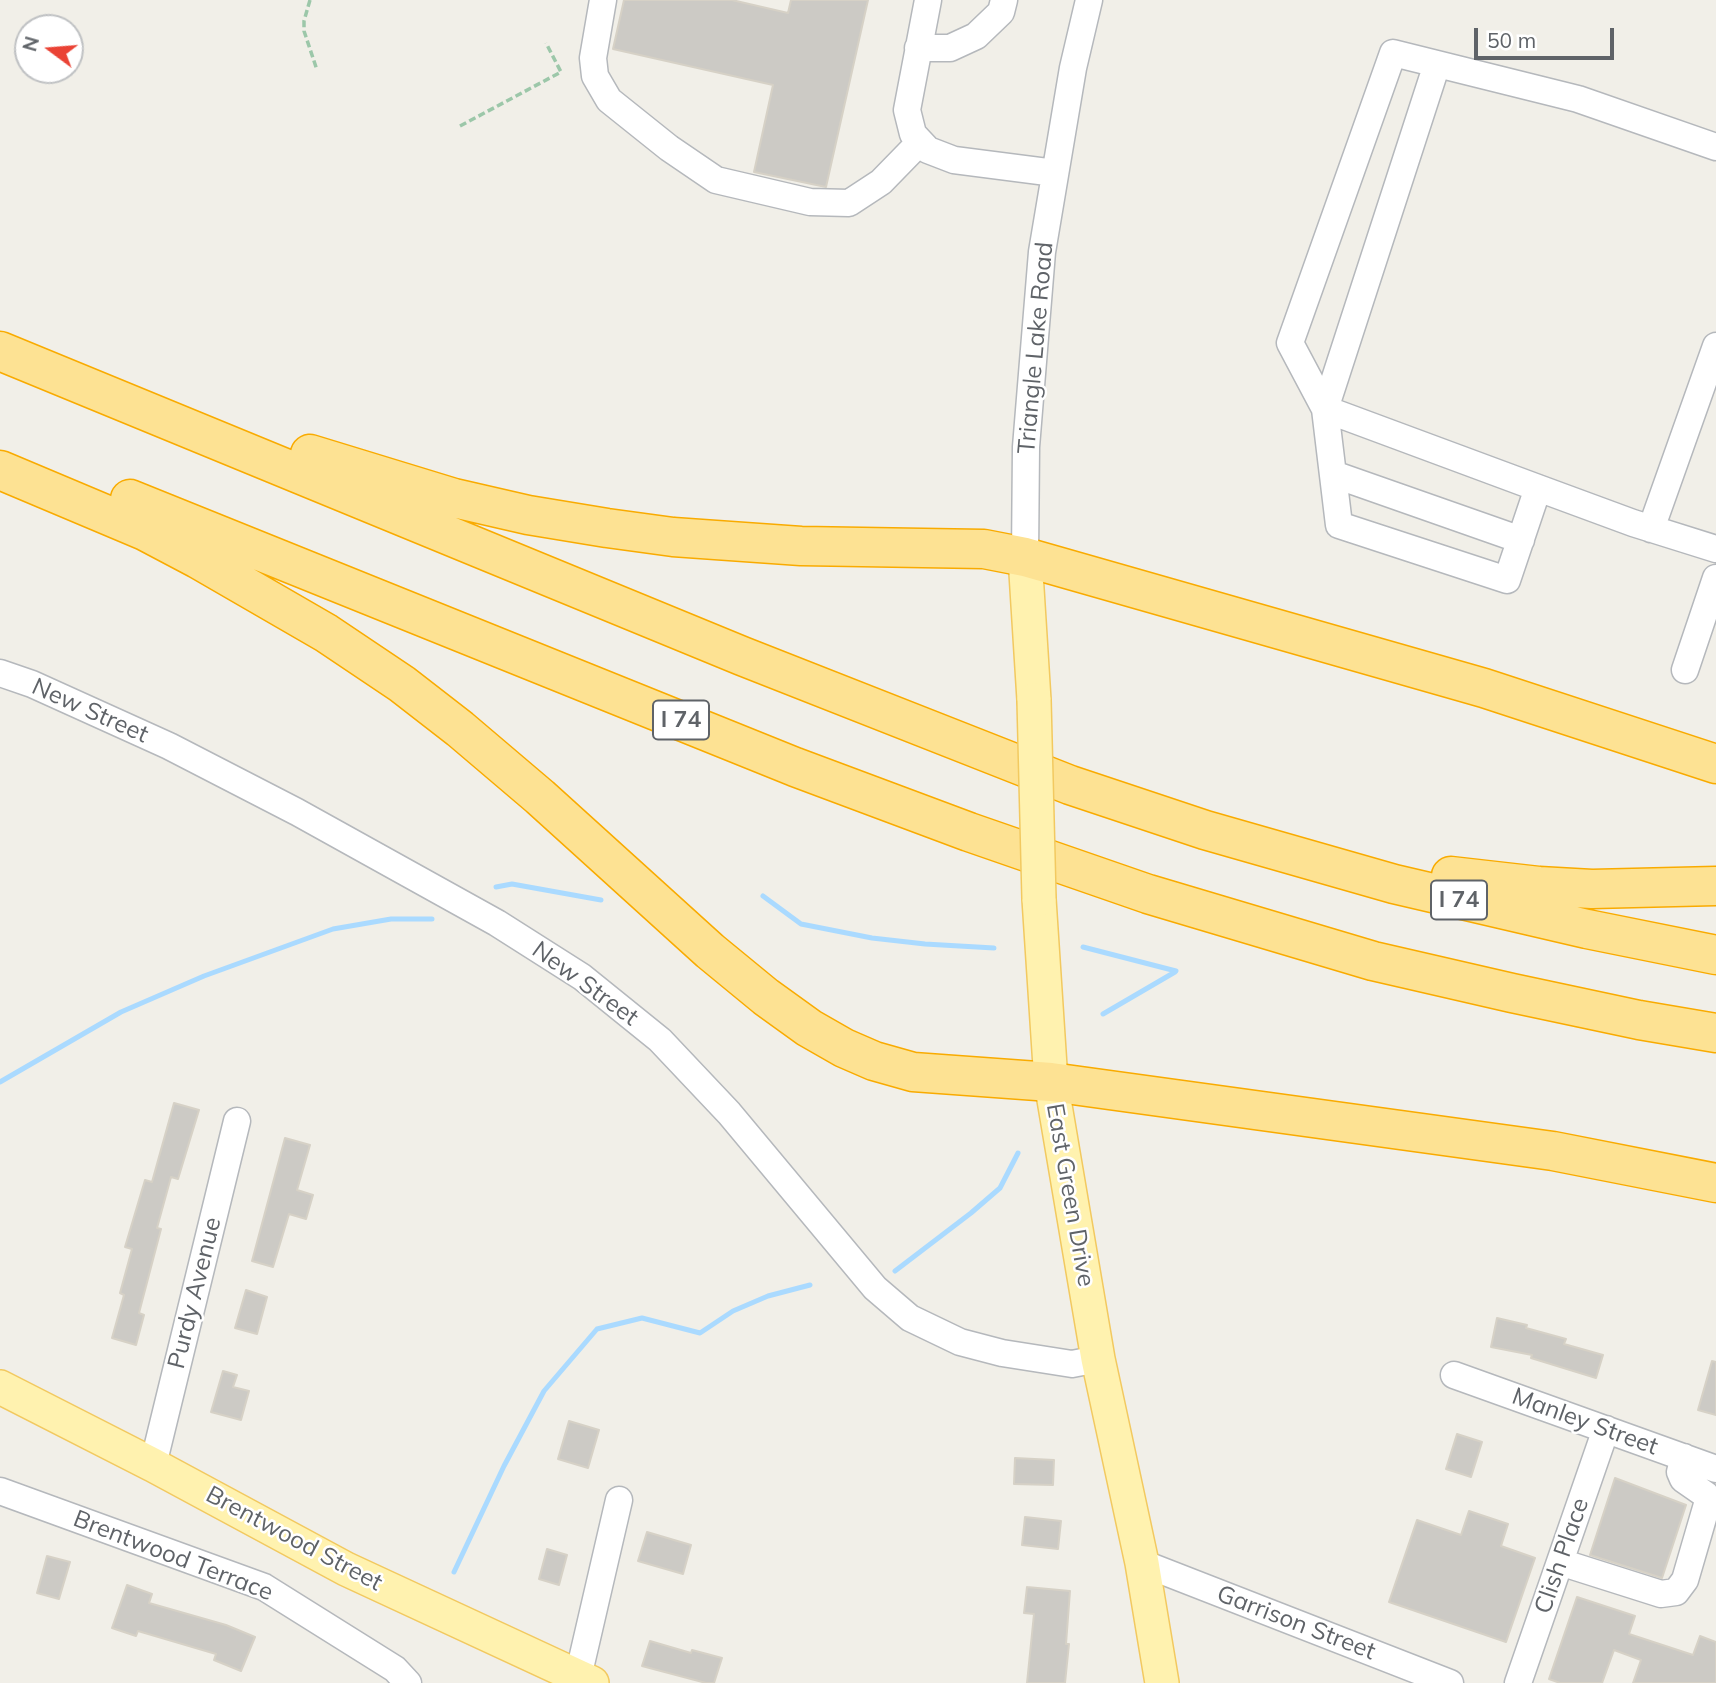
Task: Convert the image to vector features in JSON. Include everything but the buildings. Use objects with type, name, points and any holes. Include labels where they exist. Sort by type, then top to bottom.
[{"type":"highway","name":"I 74","points":[[0,351],[896,718],[1070,785],[1205,830],[1394,884],[1716,955]]},
{"type":"highway","points":[[59,376],[129,383],[319,458],[454,498],[528,515],[673,537],[801,546],[984,550],[1025,557],[1484,688],[1716,764]]},
{"type":"highway","name":"I 74","points":[[0,447],[795,767],[969,832],[1148,894],[1373,961],[1538,998],[1716,1033]]},
{"type":"highway","points":[[0,470],[145,531],[198,559],[326,634],[402,684],[530,788],[710,951],[766,997],[809,1028],[874,1061],[913,1072],[1051,1082],[1553,1151],[1716,1183]]},
{"type":"highway","points":[[1205,830],[1281,837],[1372,860],[1483,881],[1592,889],[1716,886]]},
{"type":"highway","points":[[1373,961],[1426,988],[1716,1055]]},
{"type":"main road","name":"Triangle Lake Road","points":[[1025,557],[1034,700]]},
{"type":"main road","name":"East Green Drive","points":[[1034,700],[1039,899],[1051,1082],[1098,1359],[1142,1563],[1162,1683]]},
{"type":"main road","name":"Brentwood Street","points":[[0,1387],[153,1465],[346,1569],[585,1680]]},
{"type":"street","points":[[603,0],[593,58],[595,76],[610,100],[668,148],[716,180],[810,202],[849,203],[881,182],[920,142]]},
{"type":"street","points":[[928,0],[907,110],[913,134],[928,150],[954,160],[1055,173]]},
{"type":"street","points":[[918,48],[950,48],[976,36],[1001,12],[1004,0]]},
{"type":"street","name":"Triangle Lake Road","points":[[1025,557],[1026,447],[1042,252],[1073,68],[1089,0]]},
{"type":"street","points":[[1538,488],[1507,580],[1339,525],[1325,409],[1290,343],[1393,53],[1578,99],[1716,147]]},
{"type":"street","points":[[1325,409],[1437,64]]},
{"type":"street","points":[[1651,528],[1716,346]]},
{"type":"street","points":[[1325,409],[1538,488],[1716,549]]},
{"type":"street","points":[[1333,474],[1521,540]]},
{"type":"street","points":[[1685,670],[1716,578]]},
{"type":"street","name":"New Street","points":[[0,673],[32,684],[169,746],[297,812],[497,923],[582,977],[660,1040],[729,1113],[875,1288],[910,1318],[960,1342],[1002,1353],[1072,1364],[1098,1359]]},
{"type":"street","name":"Purdy Avenue","points":[[153,1465],[237,1121]]},
{"type":"street","name":"Manley Street","points":[[1454,1375],[1716,1469]]},
{"type":"street","name":"Clish Place","points":[[1518,1683],[1606,1429]]},
{"type":"street","points":[[1560,1562],[1661,1594],[1676,1592],[1685,1580],[1708,1501],[1706,1495],[1684,1479],[1680,1472],[1684,1457]]},
{"type":"street","name":"Brentwood Terrace","points":[[0,1492],[264,1587],[395,1669],[408,1683]]},
{"type":"street","points":[[585,1680],[619,1500]]},
{"type":"street","name":"Garrison Street","points":[[1142,1563],[1450,1683]]},
{"type":"path","points":[[310,0],[304,31],[317,70]]},
{"type":"path","points":[[460,126],[561,72],[545,43]]},
{"type":"waterway","points":[[496,887],[512,884],[601,900]]},
{"type":"waterway","points":[[763,896],[801,924],[872,938],[994,948]]},
{"type":"waterway","points":[[0,1082],[121,1012],[204,976],[333,929],[391,919],[432,919]]},
{"type":"waterway","points":[[1083,947],[1176,971]]},
{"type":"waterway","points":[[1103,1014],[1175,972]]},
{"type":"waterway","points":[[895,1271],[1000,1188],[1018,1153]]},
{"type":"waterway","points":[[454,1572],[504,1466],[544,1391],[597,1329],[642,1318],[700,1333],[733,1311],[768,1296],[810,1285]]}]
